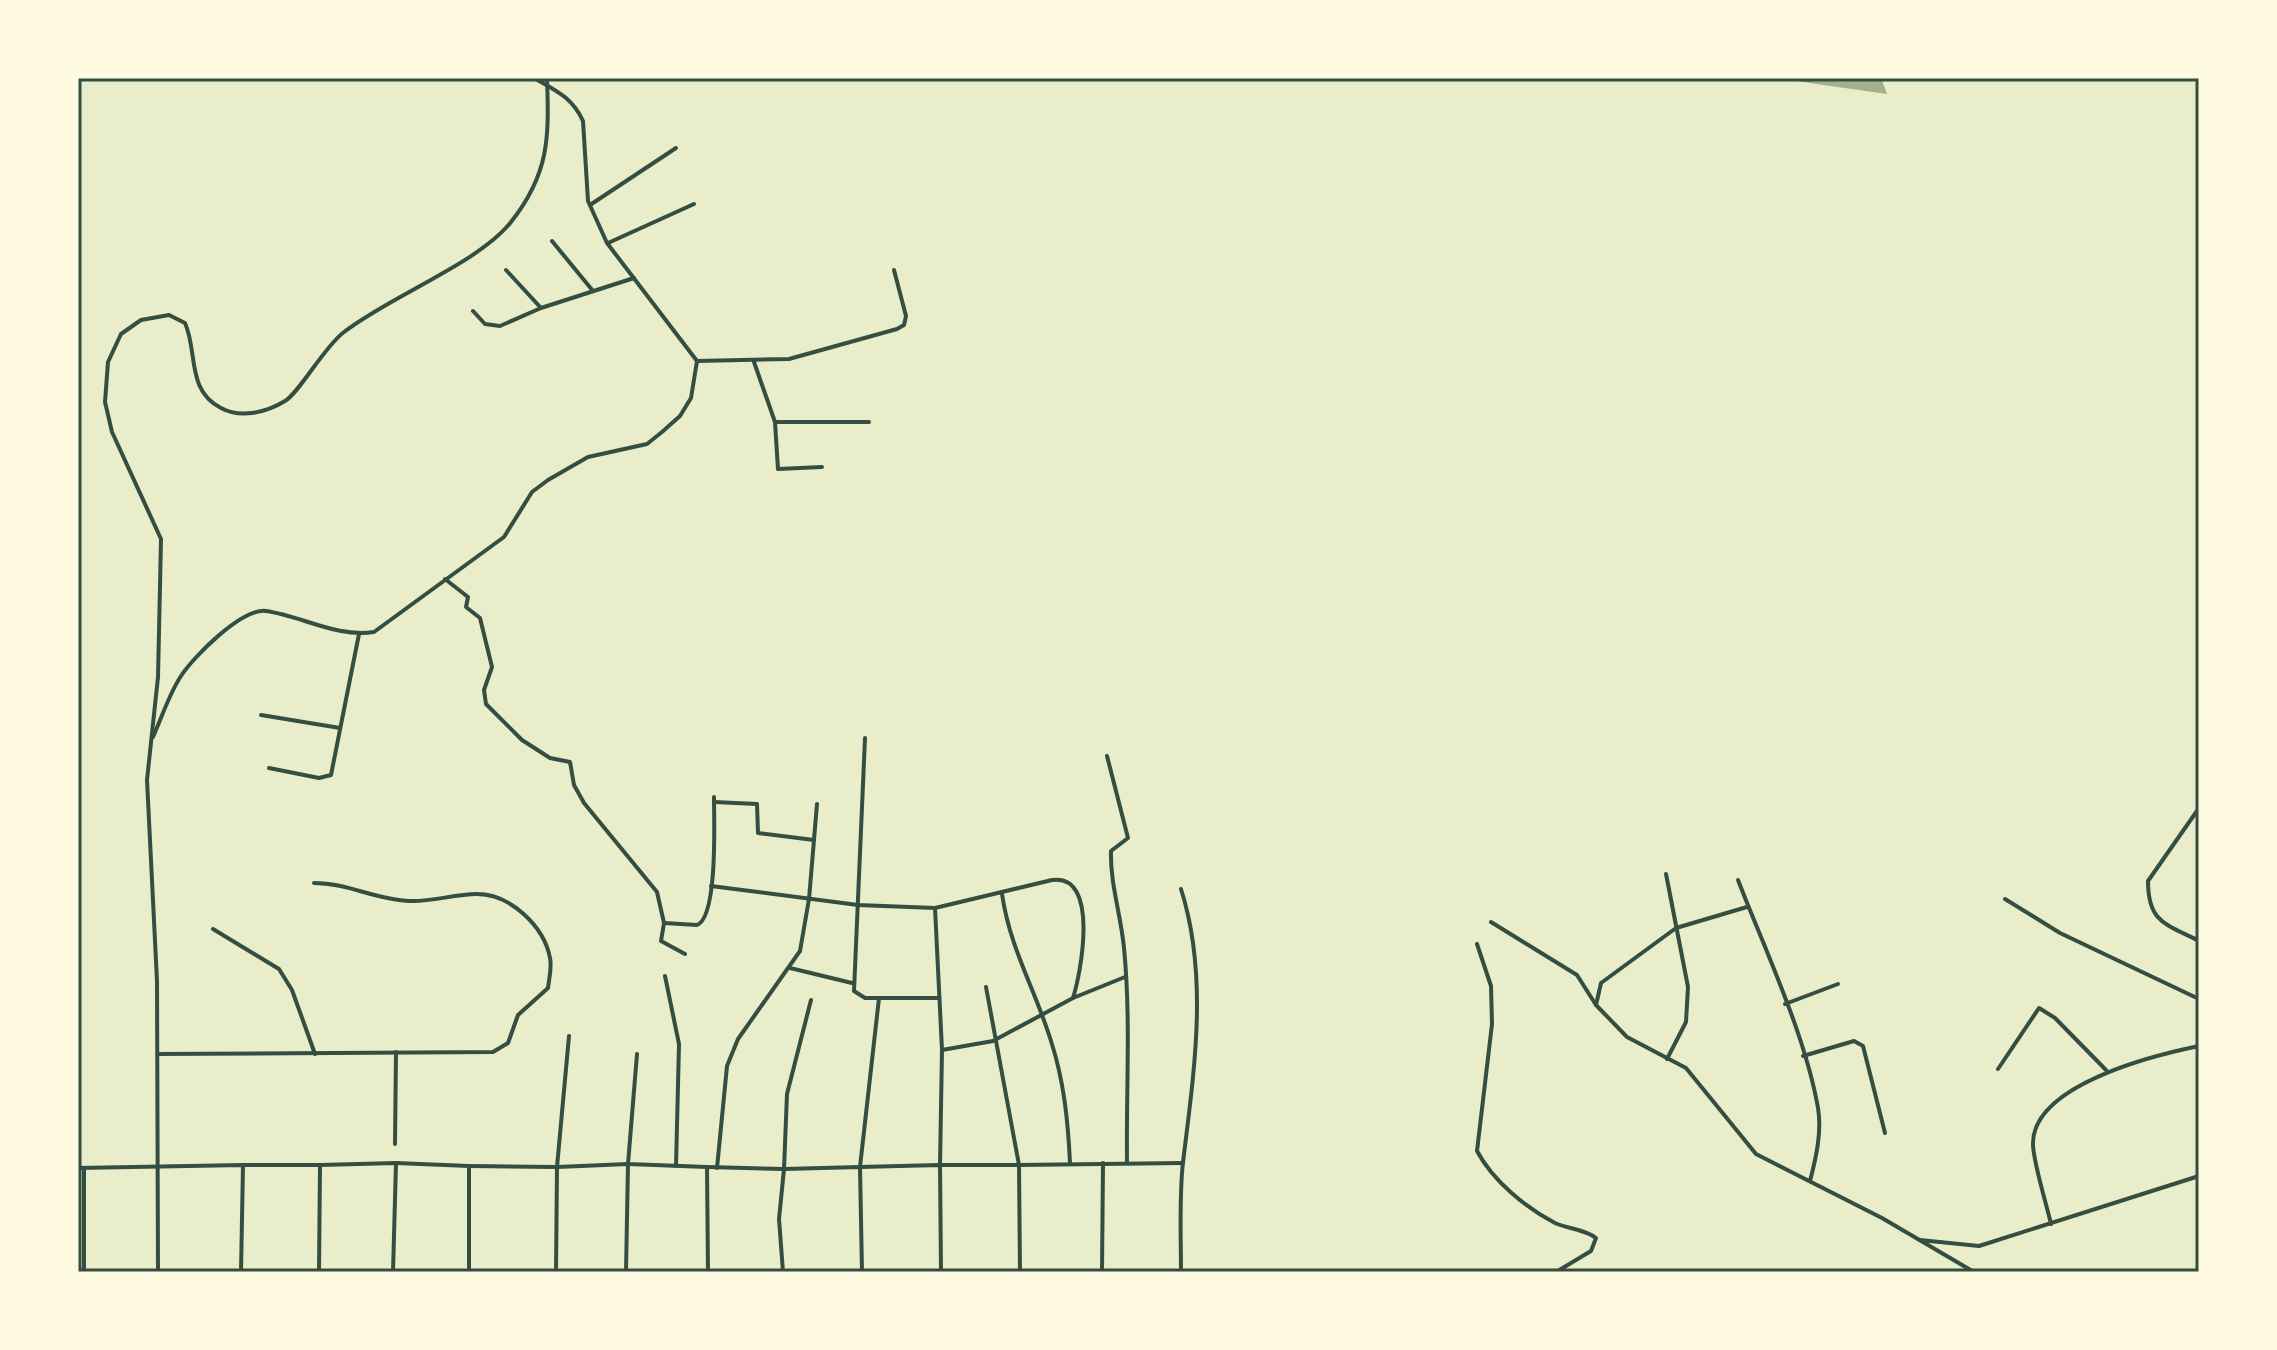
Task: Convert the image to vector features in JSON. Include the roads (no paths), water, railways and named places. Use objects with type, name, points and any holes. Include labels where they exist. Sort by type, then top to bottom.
[{"type":"street","points":[[152,740],[182,674],[230,626],[249,613],[266,611],[359,634],[374,632],[504,537],[532,492],[548,480],[588,457],[647,444],[680,416],[691,398],[697,361],[607,243],[590,205],[583,166],[583,121],[561,91],[534,78]]},
{"type":"street","points":[[158,1272],[155,898],[147,780],[158,677],[161,539],[112,432],[105,402],[108,362],[121,334],[141,320],[169,315],[185,323],[192,337],[193,372],[198,385],[221,408],[255,414],[288,400],[340,334],[378,306],[487,245],[511,222],[539,176],[549,141],[547,78]]},
{"type":"street","points":[[590,205],[676,148]]},
{"type":"street","points":[[607,243],[694,204]]},
{"type":"street","points":[[552,241],[593,291]]},
{"type":"street","points":[[506,270],[541,308]]},
{"type":"street","points":[[697,361],[740,358],[754,362],[819,353],[904,325],[906,316],[894,270]]},
{"type":"street","points":[[473,311],[485,324],[494,327],[541,308],[634,278]]},
{"type":"street","points":[[754,362],[775,422],[778,469],[822,467]]},
{"type":"street","points":[[775,422],[869,422]]},
{"type":"street","points":[[445,579],[468,597],[466,607],[480,618],[492,667],[484,690],[486,704],[522,740],[550,758],[570,762],[574,785],[584,803],[657,892],[664,923],[660,936],[664,945],[685,954]]},
{"type":"street","points":[[269,768],[327,778],[359,634]]},
{"type":"street","points":[[261,715],[340,728]]},
{"type":"street","points":[[865,738],[852,983],[859,996],[938,998]]},
{"type":"street","points":[[1107,756],[1128,838],[1111,851],[1110,875],[1122,933],[1129,1023],[1127,1162]]},
{"type":"street","points":[[664,923],[704,922],[711,886],[714,799],[757,804],[758,833],[814,840]]},
{"type":"street","points":[[717,1168],[727,1066],[738,1039],[800,951],[809,899],[817,804]]},
{"type":"street","points":[[2199,808],[2148,881],[2148,895],[2151,911],[2157,919],[2199,941]]},
{"type":"street","points":[[1666,874],[1687,1001],[1686,1022],[1667,1059]]},
{"type":"street","points":[[711,886],[858,905],[935,908],[1061,878],[1072,884],[1081,911],[1085,943],[1073,998]]},
{"type":"street","points":[[1738,880],[1785,1004],[1818,1110],[1817,1151],[1810,1181]]},
{"type":"street","points":[[158,1054],[503,1050],[518,1015],[548,988],[550,959],[541,933],[519,909],[493,896],[479,894],[412,901],[370,895],[349,885],[314,883]]},
{"type":"street","points":[[1181,889],[1192,925],[1197,1043],[1183,1163],[1181,1272]]},
{"type":"street","points":[[1002,894],[1014,951],[1042,1016],[1061,1075],[1070,1163]]},
{"type":"street","points":[[2005,899],[2060,933],[2199,999]]},
{"type":"street","points":[[1596,1005],[1601,983],[1676,928],[1748,906]]},
{"type":"street","points":[[935,908],[942,1050],[941,1272]]},
{"type":"street","points":[[1491,922],[1577,975],[1596,1005],[1627,1037],[1686,1068],[1756,1154],[1974,1272]]},
{"type":"street","points":[[213,929],[279,969],[292,990],[315,1054]]},
{"type":"street","points":[[1477,944],[1491,986],[1492,1024],[1476,1131],[1477,1151],[1486,1168],[1537,1211],[1556,1224],[1596,1238],[1591,1251],[1556,1272]]},
{"type":"street","points":[[790,968],[852,983]]},
{"type":"street","points":[[665,976],[679,1044],[676,1166]]},
{"type":"street","points":[[942,1050],[993,1041],[1073,998],[1125,977]]},
{"type":"street","points":[[1785,1004],[1838,984]]},
{"type":"street","points":[[986,987],[993,1041],[1019,1165],[1020,1272]]},
{"type":"street","points":[[862,1272],[860,1167],[879,998]]},
{"type":"street","points":[[783,1272],[779,1219],[787,1094],[811,1000]]},
{"type":"street","points":[[1998,1069],[2039,1008],[2055,1018],[2106,1070]]},
{"type":"street","points":[[556,1272],[557,1167],[569,1036]]},
{"type":"street","points":[[1803,1056],[1854,1041],[1863,1046],[1885,1133]]},
{"type":"street","points":[[2051,1224],[2033,1145],[2036,1129],[2052,1108],[2106,1070],[2199,1046]]},
{"type":"street","points":[[395,1144],[396,1052]]},
{"type":"street","points":[[626,1272],[628,1164],[637,1054]]},
{"type":"street","points":[[84,1272],[81,1168],[396,1163],[557,1167],[628,1164],[784,1169],[1183,1163]]},
{"type":"street","points":[[393,1272],[396,1163]]},
{"type":"street","points":[[1102,1272],[1103,1163]]},
{"type":"street","points":[[241,1272],[243,1165]]},
{"type":"street","points":[[319,1272],[320,1165]]},
{"type":"street","points":[[469,1166],[469,1272]]},
{"type":"street","points":[[707,1167],[708,1272]]},
{"type":"street","points":[[1917,1239],[1979,1246],[2199,1176]]}]
